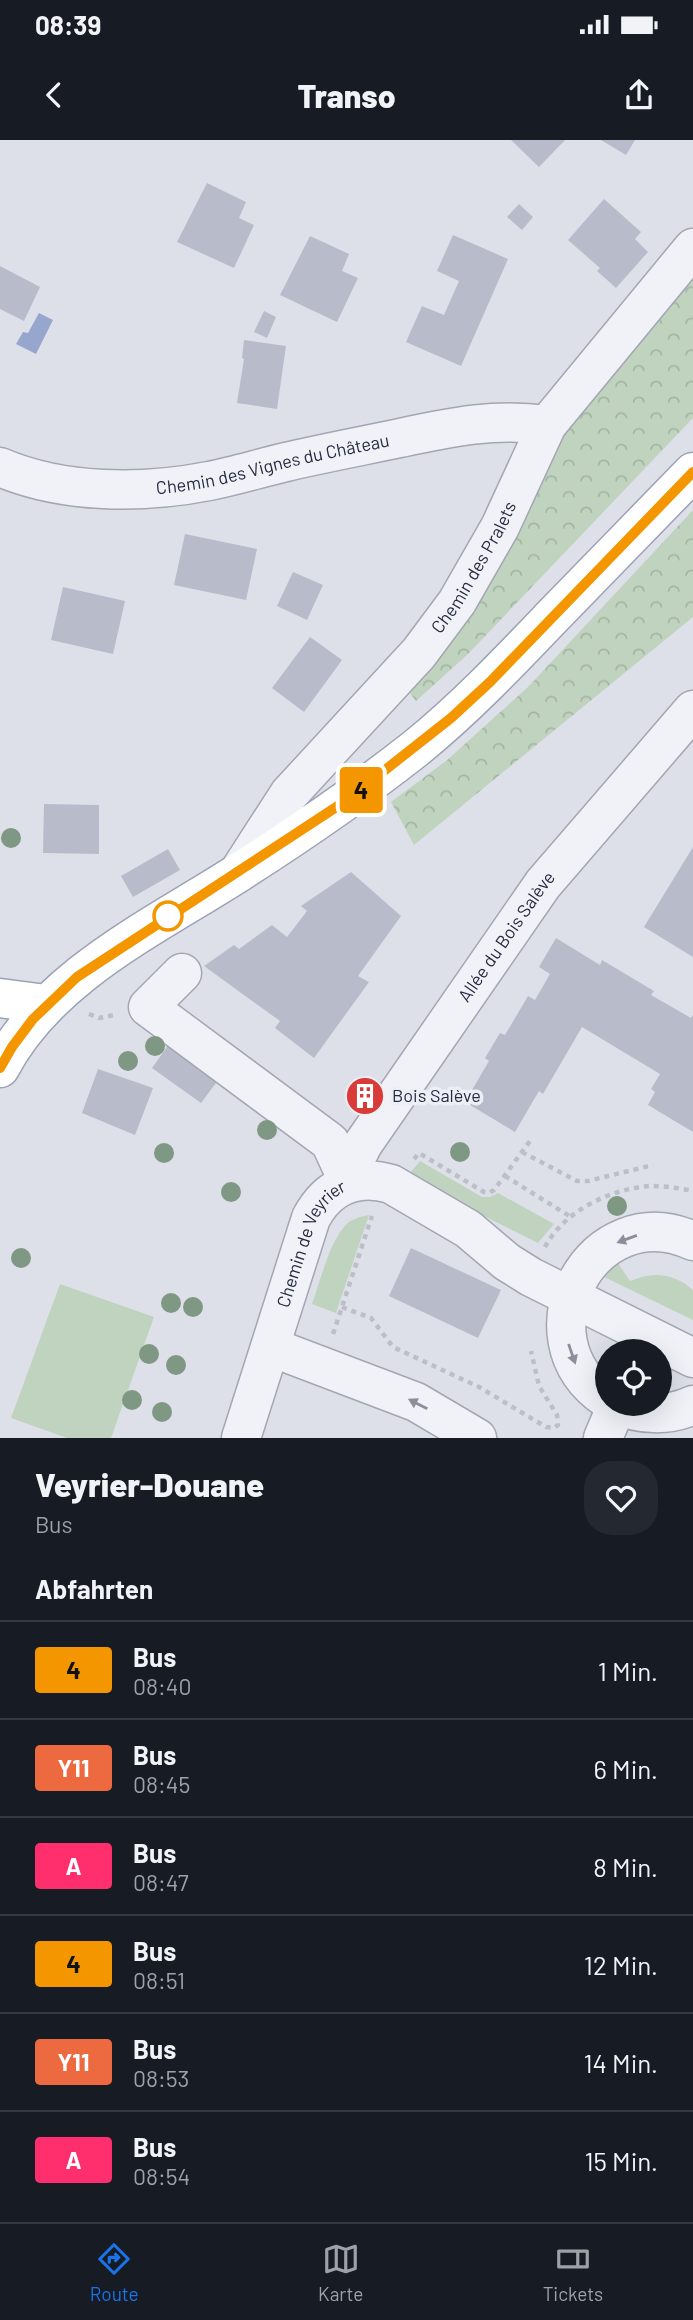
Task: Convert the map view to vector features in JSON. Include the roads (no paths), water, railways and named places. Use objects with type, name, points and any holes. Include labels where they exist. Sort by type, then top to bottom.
[{"type":"main road","points":[[0,1068],[34,1018],[94,965],[347,800],[451,718],[490,682],[693,472]]},
{"type":"main road","points":[[0,998],[34,1018]]},
{"type":"street","name":"Chemin des Pralets","points":[[238,873],[289,794],[419,653],[457,602],[500,527],[547,425],[693,248]]},
{"type":"street","name":"Chemin des Vignes du Château","points":[[0,467],[34,478],[97,488],[155,488],[211,481],[286,462],[458,426],[515,421],[547,425]]},
{"type":"street","name":"Allée du Bois Salève","points":[[349,1183],[357,1154],[543,884],[693,710]]},
{"type":"street","points":[[182,973],[148,1007],[330,1142],[349,1183]]},
{"type":"street","name":"Chemin de Veyrier","points":[[241,1438],[311,1218],[329,1194],[349,1183],[369,1180],[391,1184],[468,1229],[519,1270],[575,1286],[693,1330]]},
{"type":"street","points":[[595,1391],[570,1352],[566,1325],[575,1286],[597,1255],[620,1240],[660,1233],[693,1241]]},
{"type":"street","name":"Chemin de Veyrier","points":[[575,1286],[693,1357]]},
{"type":"street","points":[[271,1347],[416,1402],[477,1438]]},
{"type":"street","points":[[672,1412],[693,1405]]},
{"type":"water","points":[[39,313],[53,320],[36,354],[16,344],[23,332],[28,333]]},
{"type":"place","name":"Bois Salève","points":[[365,1096]]}]
